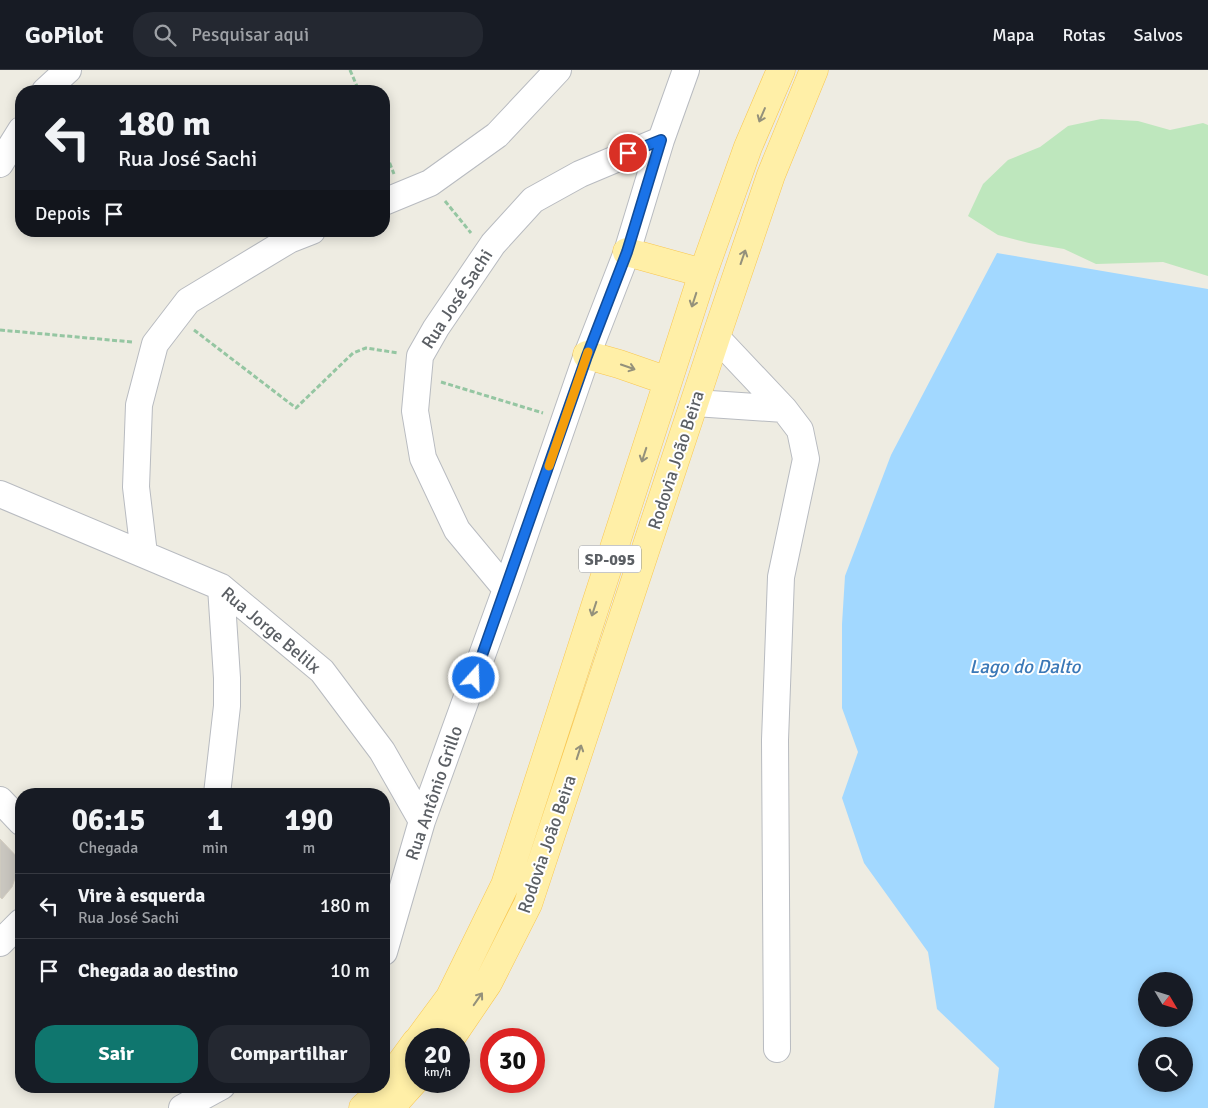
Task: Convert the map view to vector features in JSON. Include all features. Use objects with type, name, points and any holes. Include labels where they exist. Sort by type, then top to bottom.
[{"type":"main road","name":"Rodovia João Beira","points":[[427,1028],[450,997],[504,885],[703,273],[748,147],[781,70]]},
{"type":"main road","name":"Rodovia João Beira","points":[[457,1028],[488,983],[528,904],[771,176],[814,70]]},
{"type":"main road","points":[[627,252],[703,273]]},
{"type":"main road","points":[[587,356],[619,364],[668,381]]},
{"type":"main road","points":[[390,1078],[405,1057]]},
{"type":"main road","points":[[390,1108],[405,1091]]},
{"type":"main road","points":[[363,1108],[379,1093]]},
{"type":"street","points":[[52,85],[68,70]]},
{"type":"street","points":[[390,200],[430,183],[497,135],[558,70]]},
{"type":"street","name":"Rua Antônio Grillo","points":[[390,931],[422,821],[506,589],[587,356],[627,252],[661,140],[686,70]]},
{"type":"street","points":[[0,164],[15,140]]},
{"type":"street","name":"Rua José Sachi","points":[[506,589],[456,530],[423,458],[415,411],[419,365],[436,328],[487,252],[533,200],[580,174],[661,140]]},
{"type":"street","points":[[144,554],[136,487],[139,405],[155,344],[188,301],[297,237]]},
{"type":"street","points":[[716,337],[784,410],[800,430],[806,459],[781,576],[775,740],[777,1049]]},
{"type":"street","points":[[695,403],[784,410]]},
{"type":"street","name":"Rua Jorge Belilx","points":[[0,494],[220,587],[322,671],[382,751],[422,821]]},
{"type":"street","points":[[218,788],[227,706],[220,587]]},
{"type":"street","points":[[0,800],[15,816]]},
{"type":"street","points":[[0,943],[15,928]]},
{"type":"street","points":[[182,1108],[209,1093]]},
{"type":"path","points":[[350,70],[356,85]]},
{"type":"path","points":[[430,183],[487,252]]},
{"type":"path","points":[[176,316],[296,408],[353,353],[366,348],[419,365],[565,420]]},
{"type":"path","points":[[0,330],[155,344]]},
{"type":"green space","points":[[1101,119],[1138,121],[1170,130],[1203,123],[1208,125],[1208,276],[1163,262],[1096,264],[1064,249],[998,235],[968,216],[983,184],[1008,160],[1040,147],[1068,126]]},
{"type":"water","name":"Lago do Dalto","points":[[997,253],[1208,289],[1208,1108],[994,1108],[999,1068],[937,1009],[928,952],[864,863],[842,798],[858,752],[842,708],[842,624],[845,576],[891,455]]},
{"type":"building","points":[[0,839],[15,855],[15,878],[12,887],[2,899],[0,897]]},
{"type":"slow traffic","points":[[549,466],[588,352]]},
{"type":"route","points":[[474,678],[587,356],[627,252],[661,140],[628,153]]}]
